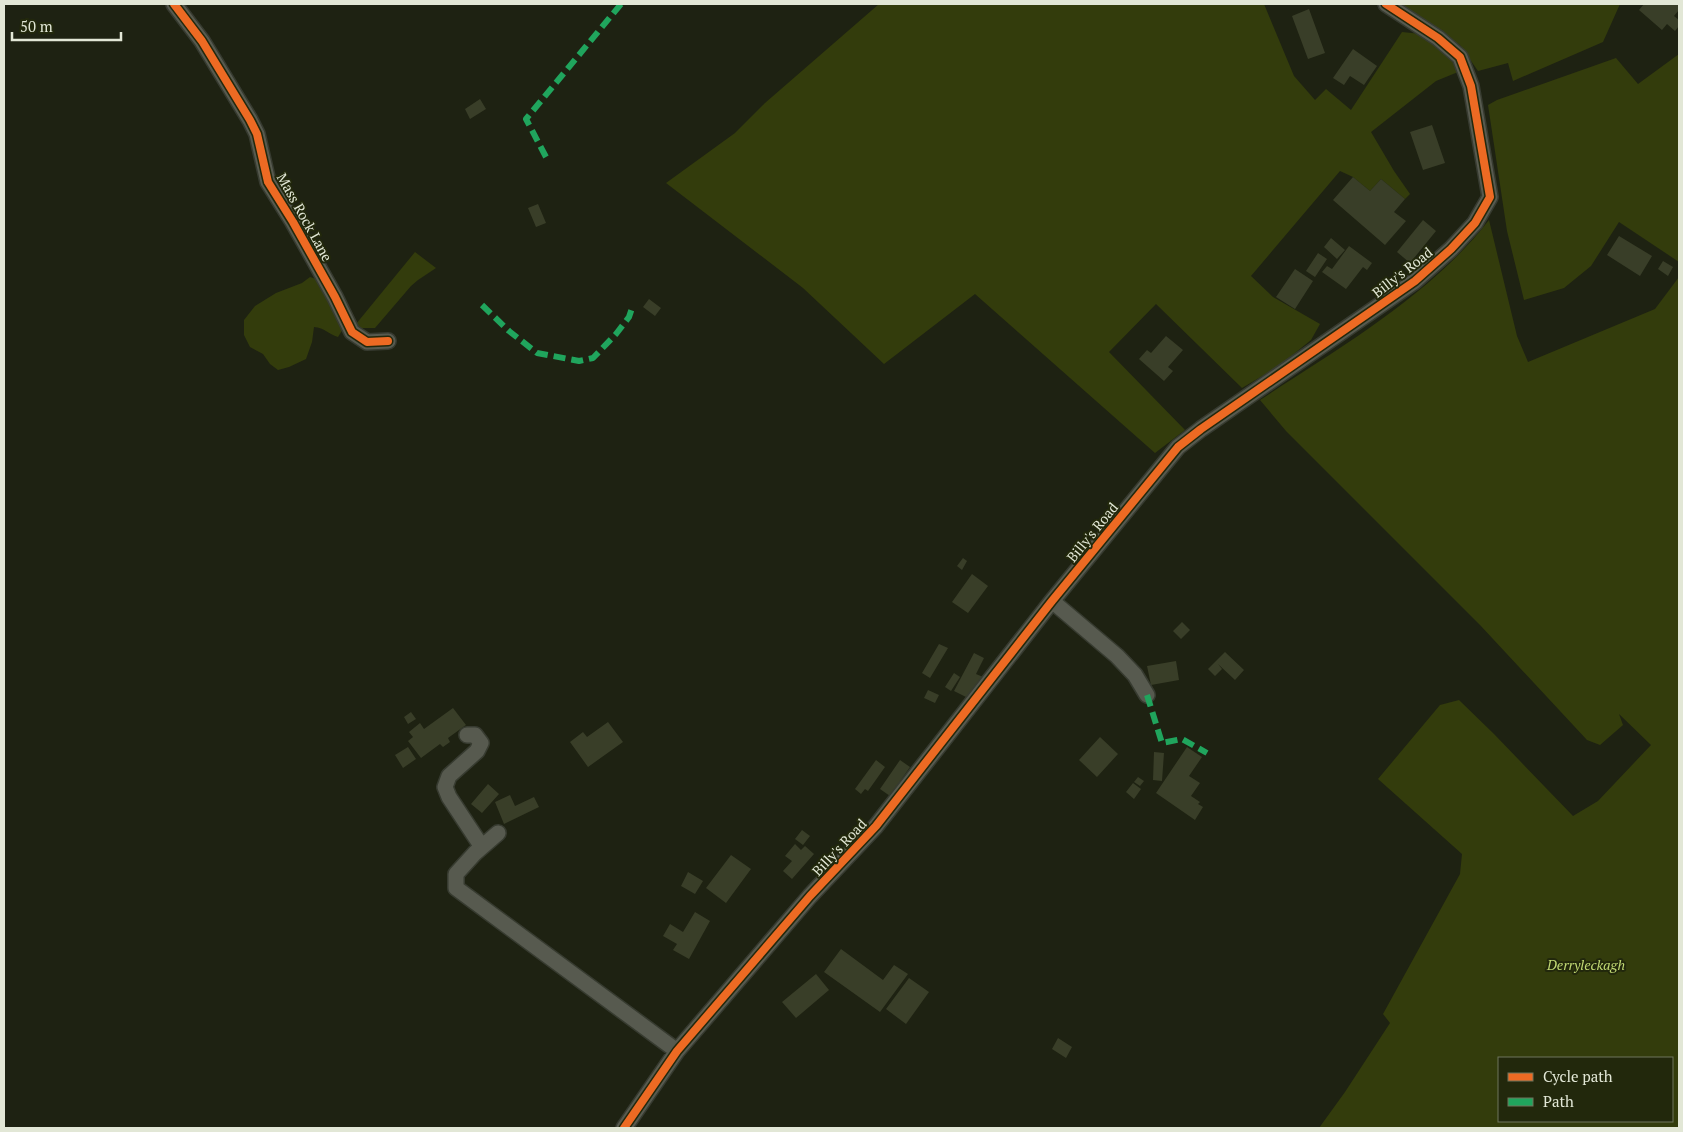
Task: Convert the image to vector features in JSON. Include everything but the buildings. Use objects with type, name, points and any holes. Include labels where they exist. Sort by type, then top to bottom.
[{"type":"street","name":"Mass Rock Lane","points":[[174,4],[202,41],[250,120],[257,134],[268,182],[293,222],[335,297],[352,332],[367,342],[388,341]]},
{"type":"street","name":"Billy's Road","points":[[624,1128],[677,1052],[810,896],[876,826],[1052,601],[1178,447],[1201,429],[1415,281],[1451,249],[1475,223],[1490,197],[1471,86],[1460,57],[1438,38],[1386,4]]},
{"type":"street","points":[[1052,601],[1118,656],[1135,675],[1147,695]]},
{"type":"street","points":[[467,735],[475,735],[481,743],[477,751],[449,776],[445,787],[449,798],[482,847]]},
{"type":"street","points":[[498,833],[456,874],[456,888],[677,1052]]},
{"type":"green space","points":[[879,4],[1264,4],[1294,76],[1315,100],[1326,89],[1351,110],[1402,32],[1421,34],[1452,61],[1458,72],[1436,81],[1371,132],[1410,194],[1405,199],[1381,179],[1370,191],[1353,177],[1340,171],[1251,276],[1273,297],[1320,324],[1311,340],[1279,366],[1242,388],[1156,304],[1109,352],[1185,430],[1155,453],[975,294],[884,364],[803,288],[666,183],[735,133],[765,103]]},
{"type":"green space","points":[[1394,4],[1620,4],[1603,42],[1513,81],[1508,63],[1478,71],[1460,45]]},
{"type":"green space","points":[[1679,54],[1679,262],[1619,222],[1591,266],[1564,288],[1524,300],[1507,231],[1488,105],[1497,100],[1616,58],[1638,84]]},
{"type":"green space","name":"Derryleckagh","points":[[1489,220],[1517,336],[1528,362],[1655,309],[1679,277],[1679,1128],[1319,1128],[1390,1023],[1383,1014],[1460,874],[1462,854],[1378,779],[1440,705],[1459,700],[1573,816],[1598,801],[1651,745],[1619,714],[1623,725],[1600,745],[1587,740],[1480,625],[1286,431],[1260,400],[1382,319],[1440,272],[1466,247]]},
{"type":"green space","points":[[415,252],[436,268],[411,286],[375,328],[360,328],[356,324]]},
{"type":"green space","points":[[310,277],[316,279],[320,288],[325,287],[343,329],[338,337],[314,327],[312,342],[306,359],[278,370],[270,364],[263,354],[250,347],[244,335],[244,320],[255,306],[276,293],[302,283]]},
{"type":"marked path","points":[[546,157],[526,119],[621,4]]},
{"type":"marked path","points":[[482,305],[509,331],[537,353],[579,361],[593,358],[616,334],[629,317],[632,308]]},
{"type":"marked path","points":[[1147,695],[1162,743],[1182,739],[1207,753]]},
{"type":"cycle path","points":[[174,4],[202,41],[250,120],[257,134],[268,182],[293,222],[335,297],[352,332],[367,342],[388,341]]},
{"type":"cycle path","points":[[624,1128],[677,1051],[810,896],[876,826],[1052,601],[1178,447],[1201,429],[1415,281],[1451,249],[1475,223],[1490,197],[1471,86],[1460,57],[1438,38],[1386,4]]}]
